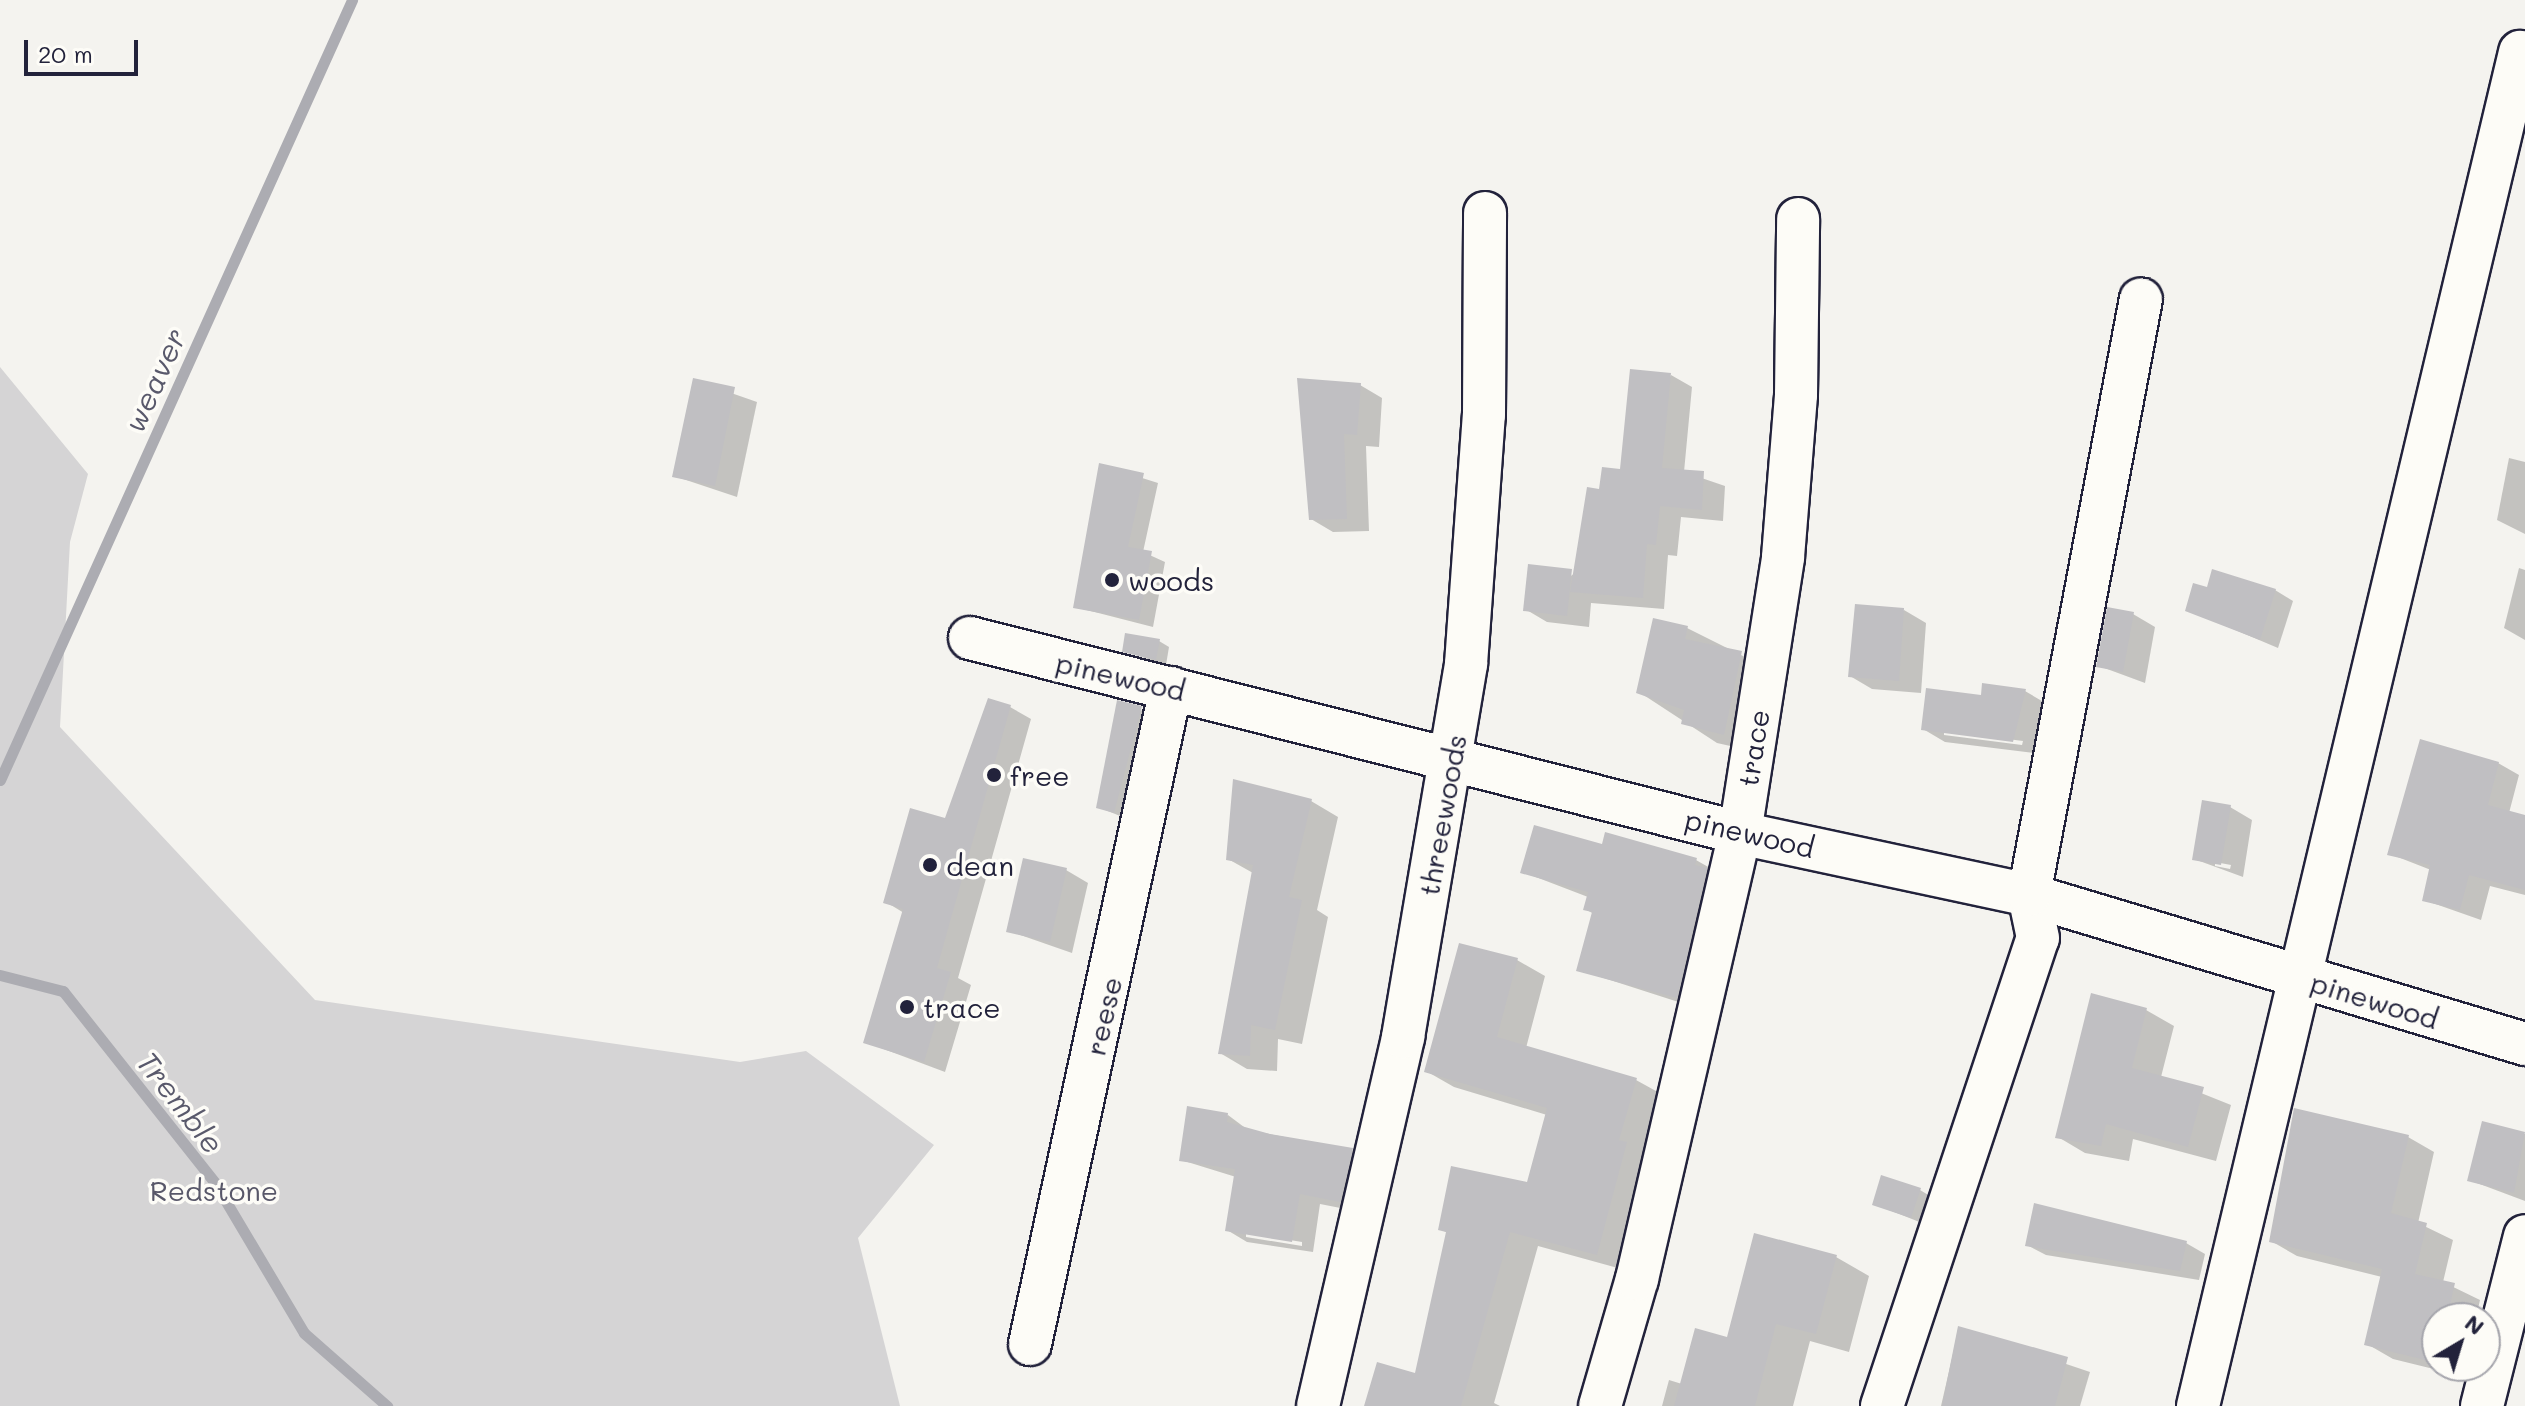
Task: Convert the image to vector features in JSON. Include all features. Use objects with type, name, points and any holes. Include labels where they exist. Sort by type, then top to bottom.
[{"type":"street","points":[[2198,1406],[2303,977],[2520,52]]},
{"type":"street","name":"threewoods","points":[[1318,1406],[1403,1037],[1454,755],[1481,478],[1485,213]]},
{"type":"street","name":"trace","points":[[1600,1406],[1637,1279],[1740,833],[1784,542],[1798,219]]},
{"type":"street","points":[[1882,1406],[2032,964],[2038,938],[2029,895],[2141,299]]},
{"type":"street","name":"pinewood","points":[[970,638],[1454,755],[1740,833],[2029,895],[2525,1044]]},
{"type":"street","name":"reese","points":[[1030,1344],[1171,688]]},
{"type":"street","points":[[2482,1406],[2525,1236]]},
{"type":"green space","name":"Redstone","points":[[0,367],[88,474],[70,542],[60,727],[315,1000],[740,1062],[806,1051],[934,1145],[858,1238],[900,1406],[0,1406]]},
{"type":"building","points":[[1630,369],[1671,373],[1662,468],[1704,471],[1702,510],[1660,506],[1656,545],[1647,544],[1643,598],[1570,592],[1587,487],[1599,489],[1602,467],[1620,469]]},
{"type":"building","points":[[693,378],[735,387],[715,486],[672,477]]},
{"type":"building","points":[[1297,378],[1361,383],[1357,435],[1344,434],[1347,519],[1309,520]]},
{"type":"building","points":[[1099,463],[1144,473],[1128,547],[1152,551],[1139,620],[1073,608]]},
{"type":"building","points":[[1528,564],[1572,569],[1567,616],[1523,611]]},
{"type":"building","points":[[2212,569],[2276,589],[2260,640],[2185,611],[2193,583],[2207,587]]},
{"type":"building","points":[[1855,604],[1904,608],[1899,681],[1848,677]]},
{"type":"building","points":[[2107,607],[2134,612],[2123,672],[2096,667]]},
{"type":"building","points":[[1653,618],[1688,626],[1685,639],[1742,651],[1724,735],[1681,724],[1684,710],[1636,693]]},
{"type":"building","points":[[1125,633],[1160,639],[1156,660],[1122,652]]},
{"type":"building","points":[[1982,683],[2026,689],[2013,742],[1921,730],[1926,688],[1981,695]]},
{"type":"building","points":[[988,698],[1011,705],[937,968],[951,972],[924,1062],[863,1043],[903,909],[883,903],[910,808],[945,818]]},
{"type":"building","points":[[1117,700],[1142,706],[1114,813],[1096,808]]},
{"type":"building","points":[[2420,739],[2499,762],[2488,805],[2525,815],[2525,890],[2469,875],[2460,910],[2422,901],[2430,865],[2387,855]]},
{"type":"building","points":[[1233,779],[1312,799],[1289,897],[1302,900],[1275,1030],[1251,1025],[1250,1056],[1218,1054],[1253,865],[1226,860]]},
{"type":"building","points":[[2202,800],[2231,805],[2221,865],[2192,860]]},
{"type":"building","points":[[1534,825],[1602,844],[1605,832],[1697,858],[1695,865],[1707,868],[1677,998],[1576,971],[1592,912],[1583,910],[1588,892],[1520,873]]},
{"type":"building","points":[[1023,858],[1067,868],[1050,942],[1006,932]]},
{"type":"building","points":[[1459,943],[1518,958],[1497,1037],[1637,1078],[1619,1140],[1627,1142],[1597,1255],[1510,1232],[1461,1406],[1364,1406],[1377,1362],[1415,1373],[1446,1232],[1438,1230],[1451,1166],[1527,1182],[1547,1108],[1424,1072]]},
{"type":"building","points":[[2091,993],[2147,1008],[2132,1068],[2204,1087],[2188,1147],[2106,1124],[2101,1146],[2055,1138]]},
{"type":"building","points":[[1187,1106],[1228,1113],[1227,1122],[1270,1134],[1353,1148],[1340,1202],[1300,1194],[1292,1242],[1225,1231],[1235,1169],[1179,1161]]},
{"type":"building","points":[[2294,1108],[2409,1135],[2391,1213],[2427,1223],[2415,1274],[2455,1283],[2451,1302],[2421,1302],[2421,1359],[2364,1345],[2382,1269],[2269,1242]]},
{"type":"building","points":[[2482,1121],[2525,1132],[2514,1193],[2467,1181]]},
{"type":"building","points":[[1881,1175],[1921,1188],[1911,1218],[1872,1205]]},
{"type":"building","points":[[2034,1203],[2187,1241],[2180,1271],[2025,1246]]},
{"type":"building","points":[[1754,1233],[1837,1255],[1816,1334],[1776,1324],[1755,1406],[1674,1406],[1695,1328],[1727,1337]]},
{"type":"building","points":[[1958,1326],[2068,1357],[2055,1406],[1942,1406]]},
{"type":"waterway","name":"weaver","points":[[0,780],[352,0]]},
{"type":"waterway","name":"Tremble","points":[[0,975],[63,991],[215,1183],[304,1333],[387,1406]]},
{"type":"place","name":"woods","points":[[1112,580]]},
{"type":"place","name":"free","points":[[994,775]]},
{"type":"place","name":"dean","points":[[930,865]]},
{"type":"place","name":"trace","points":[[907,1007]]}]
